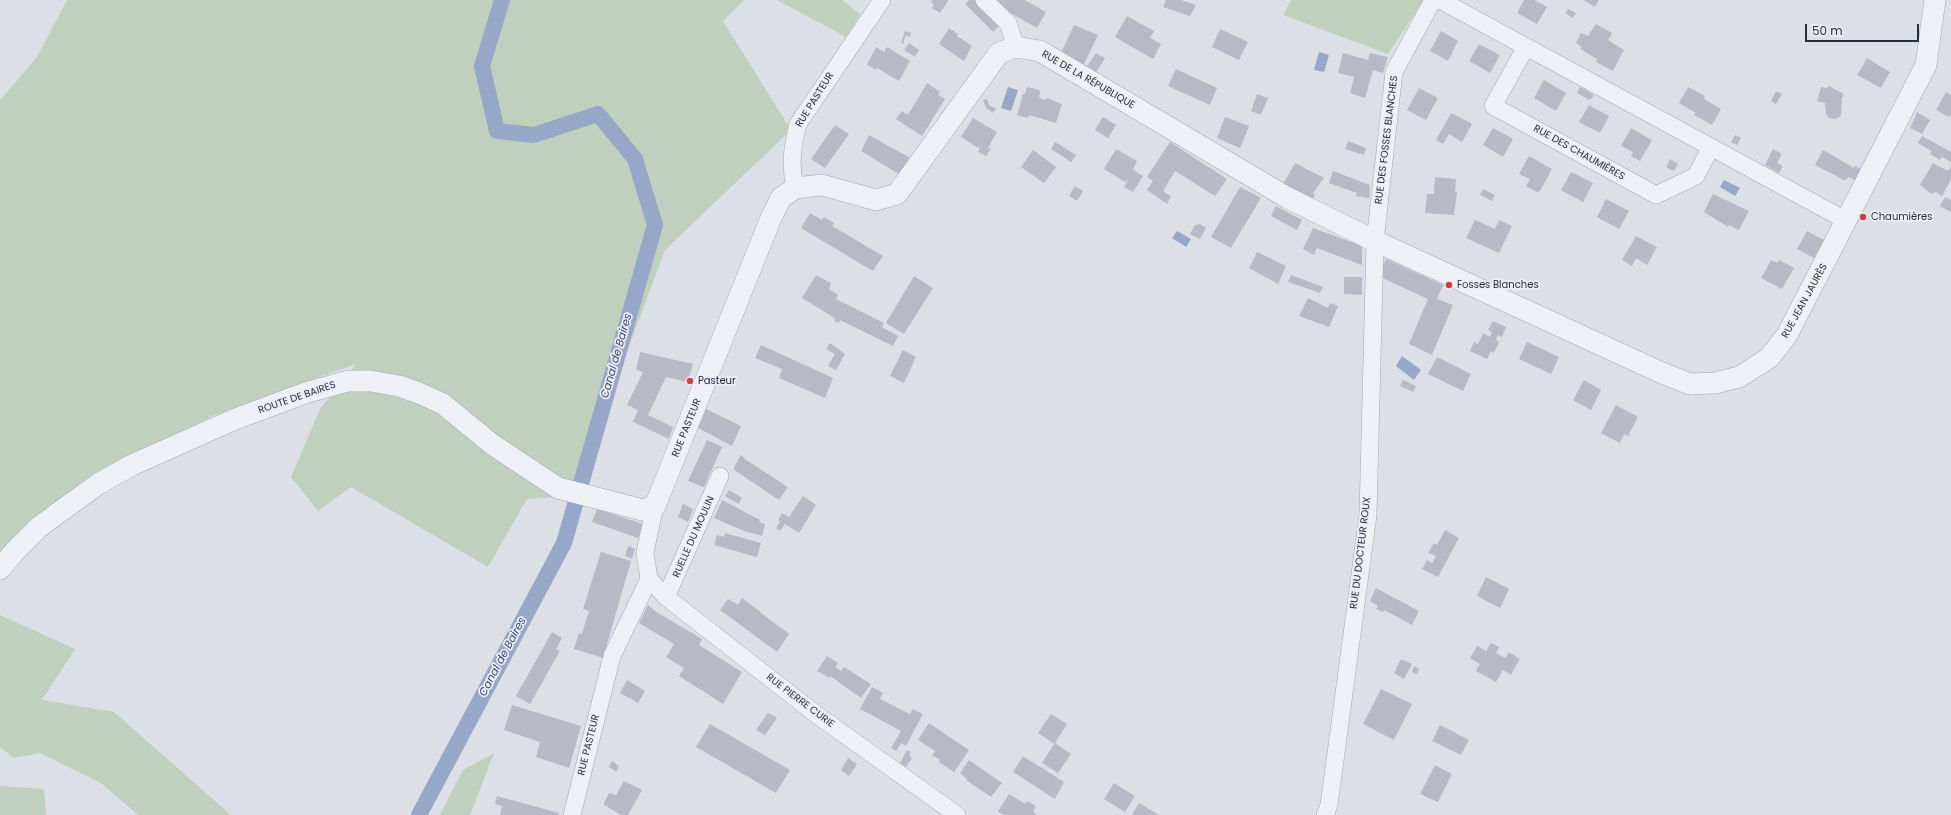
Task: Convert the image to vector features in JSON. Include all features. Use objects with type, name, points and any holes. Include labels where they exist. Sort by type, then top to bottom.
[{"type":"street","name":"RUE PASTEUR","points":[[572,815],[612,656],[649,579],[645,552],[655,506],[771,218],[781,198],[795,188],[791,172],[792,147],[798,124],[882,0]]},
{"type":"street","points":[[795,188],[822,185],[876,200],[897,194],[999,53],[1016,47],[1008,24],[984,0]]},
{"type":"street","name":"RUE DES FOSSES BLANCHES","points":[[1375,241],[1394,72],[1433,0]]},
{"type":"street","points":[[1440,0],[1847,221]]},
{"type":"street","name":"RUE JEAN JAURÈS","points":[[1375,241],[1662,373],[1690,384],[1715,383],[1739,377],[1769,358],[1787,335],[1847,221],[1926,65],[1935,0]]},
{"type":"street","name":"RUE DE LA RÉPUBLIQUE","points":[[1016,47],[1040,51],[1288,198],[1375,241]]},
{"type":"street","name":"RUE DES CHAUMIÈRES","points":[[1526,47],[1493,106],[1656,195],[1696,176],[1711,147]]},
{"type":"street","name":"RUE DU DOCTEUR ROUX","points":[[1325,815],[1329,804],[1368,515],[1375,241]]},
{"type":"street","name":"ROUTE DE BAIRES","points":[[0,569],[15,551],[39,527],[98,484],[132,465],[240,418],[305,393],[348,381],[370,381],[400,386],[443,404],[493,445],[558,488],[643,510],[655,506]]},
{"type":"street","name":"RUELLE DU MOULIN","points":[[666,597],[720,476]]},
{"type":"street","name":"RUE PIERRE CURIE","points":[[649,579],[666,597],[817,715],[957,815]]},
{"type":"green space","points":[[67,0],[744,0],[723,21],[791,130],[665,250],[573,496],[527,499],[488,567],[351,487],[318,511],[291,477],[320,409],[356,364],[212,416],[68,492],[0,557],[0,100],[37,57]]},
{"type":"green space","points":[[777,0],[842,0],[860,14],[846,37]]},
{"type":"green space","points":[[1291,0],[1424,0],[1388,54],[1283,15]]},
{"type":"green space","points":[[0,615],[75,649],[42,700],[114,712],[231,815],[138,815],[101,783],[40,753],[14,758],[0,747]]},
{"type":"green space","points":[[494,753],[470,815],[440,815],[463,770]]},
{"type":"green space","points":[[0,786],[44,789],[46,815],[0,815]]},
{"type":"water","points":[[1319,52],[1329,55],[1324,72],[1314,70]]},
{"type":"water","points":[[1008,87],[1018,90],[1011,111],[1001,108]]},
{"type":"water","points":[[1724,180],[1740,188],[1735,196],[1720,187]]},
{"type":"water","points":[[1177,231],[1191,239],[1186,247],[1172,238]]},
{"type":"water","points":[[1402,356],[1421,370],[1414,380],[1396,366]]},
{"type":"building","points":[[932,0],[948,1],[940,13],[932,8],[934,5],[931,2]]},
{"type":"building","points":[[969,0],[977,0],[1000,25],[993,32],[965,4]]},
{"type":"building","points":[[997,0],[1025,0],[1046,12],[1037,28],[1002,8],[995,2]]},
{"type":"building","points":[[1166,0],[1181,0],[1196,5],[1190,16],[1163,7]]},
{"type":"building","points":[[1524,0],[1534,0],[1547,7],[1537,24],[1517,13]]},
{"type":"building","points":[[1583,0],[1599,0],[1595,7]]},
{"type":"building","points":[[1568,9],[1576,13],[1573,18],[1565,13]]},
{"type":"building","points":[[1127,16],[1154,31],[1150,38],[1161,44],[1153,59],[1115,37]]},
{"type":"building","points":[[1596,24],[1612,33],[1608,40],[1624,50],[1613,71],[1596,62],[1597,59],[1580,49],[1582,47],[1576,43],[1581,33],[1588,36]]},
{"type":"building","points":[[1074,25],[1098,35],[1083,66],[1061,53]]},
{"type":"building","points":[[949,28],[958,34],[957,36],[972,46],[964,61],[939,44]]},
{"type":"building","points":[[1220,29],[1248,42],[1239,60],[1212,47]]},
{"type":"building","points":[[905,31],[911,33],[910,37],[906,35],[903,44],[901,43]]},
{"type":"building","points":[[1441,31],[1458,41],[1448,61],[1430,51]]},
{"type":"building","points":[[909,43],[919,50],[915,57],[904,50]]},
{"type":"building","points":[[1479,44],[1500,55],[1490,73],[1469,61]]},
{"type":"building","points":[[876,47],[884,52],[887,47],[910,61],[899,81],[877,68],[876,70],[867,65]]},
{"type":"building","points":[[1096,53],[1105,58],[1096,73],[1086,68]]},
{"type":"building","points":[[1343,53],[1368,60],[1370,53],[1388,57],[1383,73],[1373,70],[1365,98],[1350,93],[1354,77],[1338,73]]},
{"type":"building","points":[[1867,58],[1890,72],[1881,88],[1857,75]]},
{"type":"building","points":[[1176,69],[1217,88],[1210,105],[1168,86]]},
{"type":"building","points":[[1544,80],[1566,93],[1556,111],[1534,98]]},
{"type":"building","points":[[927,83],[940,92],[938,95],[945,99],[922,136],[896,119],[902,111],[908,115]]},
{"type":"building","points":[[1829,86],[1844,94],[1842,98],[1840,117],[1835,119],[1829,118],[1826,114],[1825,103],[1817,101],[1821,87],[1827,88]]},
{"type":"building","points":[[1028,87],[1039,90],[1039,98],[1046,100],[1047,98],[1062,104],[1056,123],[1029,115],[1028,118],[1017,115],[1023,94],[1025,94]]},
{"type":"building","points":[[1580,87],[1594,95],[1592,98],[1589,100],[1577,93]]},
{"type":"building","points":[[1688,87],[1705,96],[1704,99],[1721,109],[1712,125],[1694,115],[1696,113],[1679,103]]},
{"type":"building","points":[[1419,88],[1438,98],[1426,120],[1407,110]]},
{"type":"building","points":[[1776,91],[1782,94],[1776,104],[1771,101]]},
{"type":"building","points":[[1946,92],[1951,95],[1951,114],[1949,117],[1936,110]]},
{"type":"building","points":[[1257,94],[1268,98],[1261,115],[1251,111]]},
{"type":"building","points":[[987,99],[989,105],[996,109],[993,113],[986,108],[983,100]]},
{"type":"building","points":[[1589,105],[1609,116],[1600,133],[1579,122]]},
{"type":"building","points":[[1917,112],[1930,120],[1922,134],[1910,128]]},
{"type":"building","points":[[1451,113],[1472,124],[1462,142],[1449,134],[1443,144],[1436,140]]},
{"type":"building","points":[[1103,117],[1116,125],[1108,138],[1095,130]]},
{"type":"building","points":[[1225,117],[1249,126],[1240,148],[1217,138]]},
{"type":"building","points":[[973,118],[997,132],[988,148],[991,149],[986,156],[978,152],[980,149],[961,137]]},
{"type":"building","points":[[835,125],[849,134],[825,168],[811,159]]},
{"type":"building","points":[[1493,128],[1513,139],[1503,157],[1483,145]]},
{"type":"building","points":[[1631,128],[1652,140],[1640,161],[1631,156],[1633,152],[1621,146]]},
{"type":"building","points":[[869,135],[910,158],[899,174],[861,151]]},
{"type":"building","points":[[1735,135],[1741,138],[1737,145],[1731,142]]},
{"type":"building","points":[[1922,136],[1951,152],[1951,162],[1942,157],[1940,160],[1930,154],[1932,151],[1918,143]]},
{"type":"building","points":[[1348,141],[1366,148],[1364,155],[1345,149]]},
{"type":"building","points":[[1055,142],[1076,155],[1071,162],[1051,149]]},
{"type":"building","points":[[1170,142],[1227,179],[1215,196],[1175,171],[1163,191],[1171,196],[1167,204],[1147,190],[1153,181],[1147,177]]},
{"type":"building","points":[[1116,149],[1137,161],[1133,170],[1143,176],[1133,192],[1124,187],[1128,180],[1125,182],[1104,169]]},
{"type":"building","points":[[1773,149],[1782,154],[1777,163],[1783,166],[1779,173],[1765,165]]},
{"type":"building","points":[[1033,150],[1056,167],[1044,183],[1021,167]]},
{"type":"building","points":[[1823,150],[1854,168],[1855,166],[1863,170],[1857,181],[1848,177],[1844,180],[1815,165]]},
{"type":"building","points":[[1529,156],[1552,169],[1540,191],[1537,192],[1526,186],[1530,179],[1519,174]]},
{"type":"building","points":[[1670,159],[1678,164],[1674,171],[1666,167]]},
{"type":"building","points":[[1295,163],[1324,178],[1313,193],[1315,195],[1313,199],[1283,184]]},
{"type":"building","points":[[1933,163],[1948,171],[1951,166],[1951,179],[1942,196],[1936,192],[1931,194],[1920,185]]},
{"type":"building","points":[[1333,171],[1370,185],[1369,198],[1356,196],[1357,193],[1329,183]]},
{"type":"building","points":[[1571,172],[1593,183],[1583,202],[1561,190]]},
{"type":"building","points":[[1435,177],[1456,179],[1455,192],[1457,192],[1454,215],[1425,213],[1427,194],[1434,194]]},
{"type":"building","points":[[1075,186],[1083,191],[1077,201],[1069,196]]},
{"type":"building","points":[[1240,187],[1261,198],[1231,248],[1211,237]]},
{"type":"building","points":[[1483,189],[1495,195],[1492,201],[1480,195]]},
{"type":"building","points":[[1713,194],[1749,211],[1739,230],[1729,225],[1728,227],[1704,212]]},
{"type":"building","points":[[1945,197],[1951,200],[1951,212],[1940,206]]},
{"type":"building","points":[[1606,199],[1629,211],[1619,229],[1597,217]]},
{"type":"building","points":[[1276,206],[1302,220],[1297,230],[1271,216]]},
{"type":"building","points":[[810,213],[822,220],[824,217],[834,223],[832,226],[883,256],[873,271],[801,228]]},
{"type":"building","points":[[1475,220],[1495,229],[1499,220],[1512,226],[1499,253],[1466,238]]},
{"type":"building","points":[[1200,224],[1206,228],[1200,239],[1190,234],[1195,225]]},
{"type":"building","points":[[1313,228],[1362,246],[1362,265],[1317,248],[1314,255],[1303,249]]},
{"type":"building","points":[[1807,231],[1824,240],[1814,258],[1797,249]]},
{"type":"building","points":[[1636,236],[1657,247],[1647,265],[1636,258],[1632,266],[1622,260]]},
{"type":"building","points":[[1257,252],[1286,266],[1278,284],[1249,268]]},
{"type":"building","points":[[1386,259],[1443,285],[1437,299],[1453,305],[1432,355],[1409,344],[1428,299],[1378,276]]},
{"type":"building","points":[[1771,260],[1777,263],[1779,260],[1794,268],[1782,289],[1761,278]]},
{"type":"building","points":[[816,275],[831,283],[829,289],[838,295],[836,299],[884,323],[882,327],[898,336],[893,346],[840,320],[839,323],[834,321],[835,318],[802,298]]},
{"type":"building","points":[[1291,275],[1323,287],[1320,293],[1288,282]]},
{"type":"building","points":[[914,276],[933,288],[904,334],[886,323]]},
{"type":"building","points":[[1344,277],[1362,277],[1362,295],[1344,294]]},
{"type":"building","points":[[1308,298],[1328,308],[1330,303],[1338,306],[1329,327],[1299,316]]},
{"type":"building","points":[[1493,321],[1506,327],[1502,337],[1498,335],[1496,340],[1499,342],[1494,353],[1491,351],[1487,359],[1470,351],[1474,342],[1478,344],[1483,333],[1490,337],[1492,332],[1488,330]]},
{"type":"building","points":[[1527,342],[1559,357],[1551,374],[1519,359]]},
{"type":"building","points":[[830,343],[845,354],[836,370],[828,366],[835,354],[826,349]]},
{"type":"building","points":[[761,345],[833,378],[825,398],[779,378],[782,369],[755,358]]},
{"type":"building","points":[[903,350],[916,357],[904,383],[890,376]]},
{"type":"building","points":[[640,352],[693,364],[688,382],[666,377],[648,415],[673,427],[669,439],[633,422],[638,410],[627,405],[643,372],[636,370]]},
{"type":"building","points":[[1437,357],[1471,374],[1463,391],[1428,374]]},
{"type":"building","points":[[1403,380],[1416,386],[1413,392],[1400,386]]},
{"type":"building","points":[[1584,380],[1601,390],[1591,410],[1573,400]]},
{"type":"building","points":[[1616,405],[1638,417],[1628,436],[1624,434],[1620,443],[1601,433]]},
{"type":"building","points":[[706,409],[741,426],[732,446],[698,428]]},
{"type":"building","points":[[707,440],[722,447],[704,487],[688,481]]},
{"type":"building","points":[[741,455],[788,487],[779,500],[733,469]]},
{"type":"building","points":[[729,490],[742,498],[739,504],[725,496]]},
{"type":"building","points":[[803,496],[816,505],[799,533],[785,524],[780,531],[776,528],[780,522],[778,520],[782,513],[789,517]]},
{"type":"building","points":[[722,500],[765,524],[762,536],[744,531],[714,518]]},
{"type":"building","points":[[683,504],[693,509],[688,522],[678,517]]},
{"type":"building","points":[[597,509],[643,524],[638,538],[592,522]]},
{"type":"building","points":[[1445,530],[1459,538],[1438,577],[1422,569],[1427,560],[1432,563],[1436,556],[1428,553],[1434,543],[1437,545]]},
{"type":"building","points":[[725,533],[761,543],[757,557],[714,545],[717,535],[724,537]]},
{"type":"building","points":[[628,546],[635,549],[632,559],[625,556]]},
{"type":"building","points":[[601,552],[631,561],[603,658],[574,649],[579,633],[582,634],[589,611],[583,609]]},
{"type":"building","points":[[1486,577],[1509,589],[1500,608],[1477,596]]},
{"type":"building","points":[[1376,588],[1419,611],[1412,625],[1384,610],[1383,612],[1376,609],[1378,606],[1370,601]]},
{"type":"building","points":[[742,598],[789,634],[777,652],[720,610],[728,599],[738,605]]},
{"type":"building","points":[[648,605],[653,610],[702,639],[699,645],[742,672],[723,704],[679,676],[684,668],[666,657],[674,644],[639,623]]},
{"type":"building","points":[[552,632],[562,638],[556,649],[560,651],[530,704],[516,696]]},
{"type":"building","points":[[1491,643],[1499,647],[1496,653],[1505,658],[1509,652],[1520,659],[1511,675],[1503,670],[1496,682],[1476,671],[1480,664],[1470,658],[1477,646],[1486,651]]},
{"type":"building","points":[[827,656],[838,663],[835,667],[841,671],[844,667],[871,684],[861,698],[830,676],[829,678],[817,671]]},
{"type":"building","points":[[1401,659],[1412,664],[1404,679],[1394,673]]},
{"type":"building","points":[[1414,666],[1419,669],[1417,674],[1412,672]]},
{"type":"building","points":[[627,680],[645,691],[638,703],[620,693]]},
{"type":"building","points":[[872,687],[883,693],[880,699],[910,714],[913,709],[923,714],[906,746],[901,743],[896,751],[891,748],[901,731],[860,709]]},
{"type":"building","points":[[1381,689],[1412,704],[1394,740],[1363,724]]},
{"type":"building","points":[[512,705],[581,726],[569,768],[536,757],[540,742],[504,730]]},
{"type":"building","points":[[768,713],[777,718],[765,735],[756,730]]},
{"type":"building","points":[[1051,714],[1067,724],[1055,743],[1071,754],[1058,773],[1042,763],[1054,744],[1038,733]]},
{"type":"building","points":[[929,723],[969,750],[954,772],[939,762],[940,760],[932,755],[935,751],[918,740]]},
{"type":"building","points":[[710,724],[790,770],[776,793],[696,747]]},
{"type":"building","points":[[1440,725],[1469,740],[1461,755],[1432,741]]},
{"type":"building","points":[[907,750],[911,752],[909,756],[912,758],[906,767],[900,763]]},
{"type":"building","points":[[1023,756],[1064,782],[1055,799],[1013,772]]},
{"type":"building","points":[[848,758],[857,764],[849,776],[841,770]]},
{"type":"building","points":[[969,760],[1002,783],[991,797],[966,780],[967,779],[960,773]]},
{"type":"building","points":[[612,761],[619,766],[616,772],[609,767]]},
{"type":"building","points":[[1435,765],[1452,774],[1438,802],[1420,794]]},
{"type":"building","points":[[624,781],[642,790],[628,815],[621,815],[604,805],[609,793],[616,795]]},
{"type":"building","points":[[1114,783],[1135,796],[1125,812],[1104,799]]},
{"type":"building","points":[[1009,794],[1025,804],[1027,801],[1036,806],[1033,812],[1037,815],[1004,815],[998,812]]},
{"type":"building","points":[[497,796],[559,813],[558,815],[500,815],[502,806],[495,804]]},
{"type":"building","points":[[1139,803],[1159,815],[1132,815]]},
{"type":"waterway","name":"Canal de Baires","points":[[419,815],[564,543],[655,225],[635,159],[598,114],[534,135],[497,131],[482,66],[502,0]]},
{"type":"place","name":"Chaumières","points":[[1863,217]]},
{"type":"place","name":"Fosses Blanches","points":[[1449,285]]},
{"type":"place","name":"Pasteur","points":[[690,381]]}]
